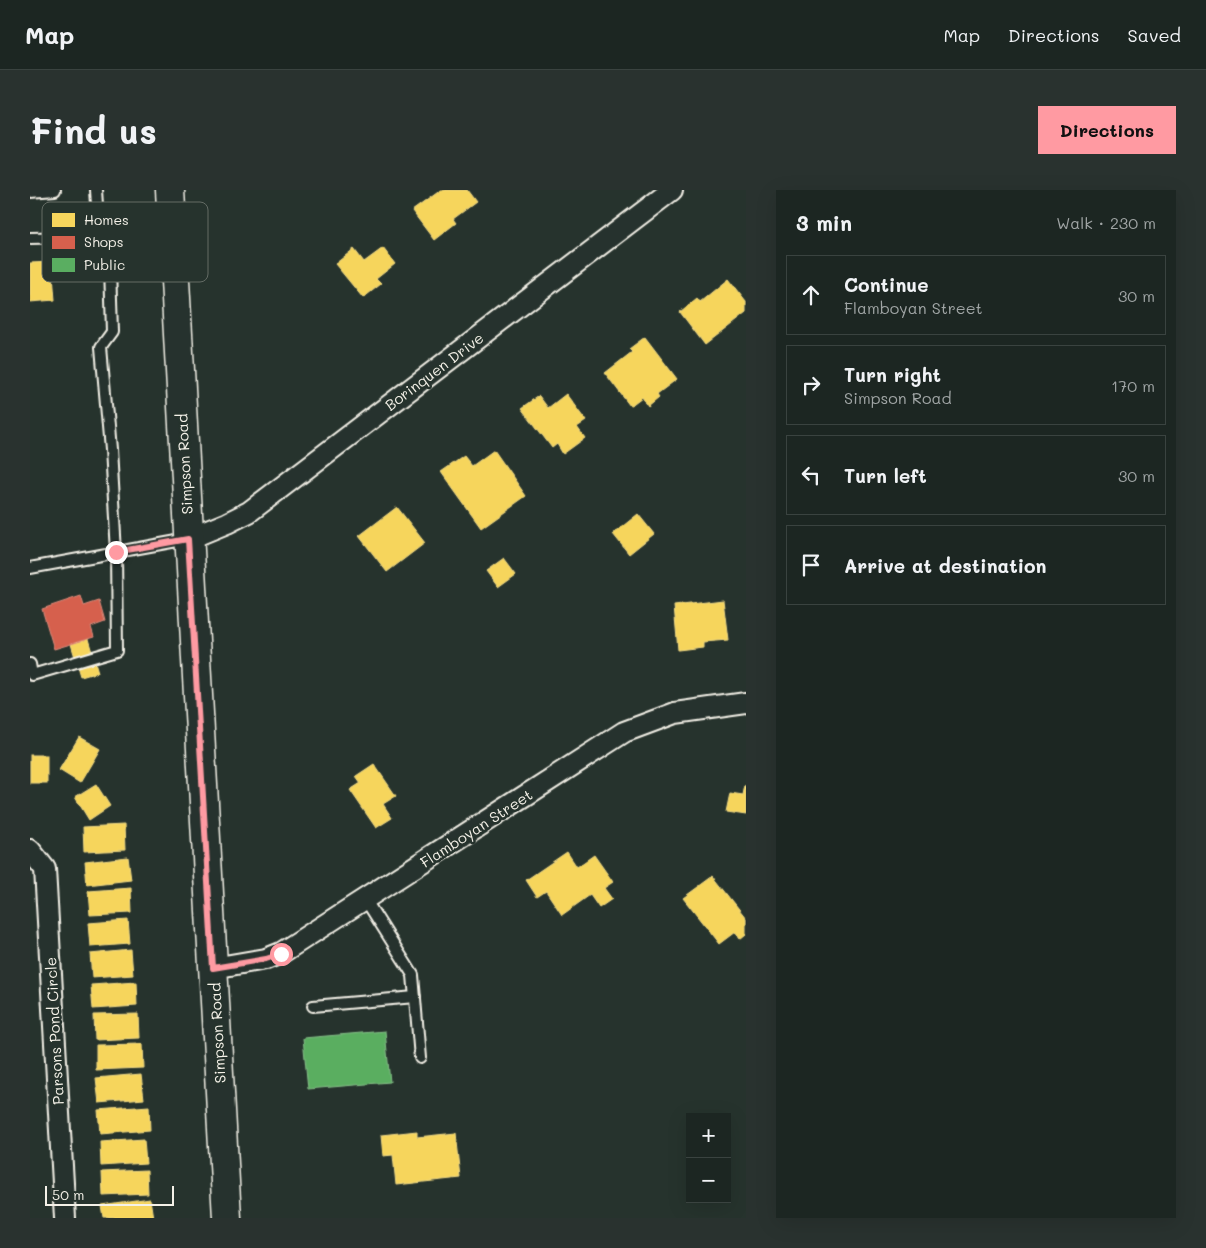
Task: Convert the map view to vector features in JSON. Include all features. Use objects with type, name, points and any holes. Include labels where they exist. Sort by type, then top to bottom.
[{"type":"main road","name":"Simpson Road","points":[[174,282],[227,1218]]},
{"type":"street","name":"Borinquen Drive","points":[[188,539],[250,512],[672,190]]},
{"type":"street","name":"Flamboyan Street","points":[[213,968],[266,959],[281,954],[624,732],[676,713],[746,702]]},
{"type":"street","name":"Parsons Pond Circle","points":[[30,850],[45,869],[62,1217]]},
{"type":"lane","points":[[30,192],[55,190]]},
{"type":"lane","points":[[30,664],[32,675],[117,650],[116,552],[101,347],[112,332],[108,282]]},
{"type":"lane","points":[[30,568],[188,539]]},
{"type":"lane","points":[[365,899],[413,975],[420,1058]]},
{"type":"lane","points":[[313,1006],[415,997]]},
{"type":"building: Homes","points":[[441,190],[467,190],[476,202],[453,219],[456,223],[434,240],[412,211]]},
{"type":"building: Homes","points":[[383,248],[395,264],[376,279],[381,284],[363,298],[335,264],[354,249],[364,262]]},
{"type":"building: Homes","points":[[42,262],[42,282],[54,282],[55,300],[30,302],[30,263]]},
{"type":"building: Homes","points":[[728,279],[746,302],[746,313],[705,345],[680,312],[697,298],[700,302]]},
{"type":"building: Homes","points":[[645,337],[677,379],[657,394],[659,397],[648,406],[642,397],[630,406],[605,373],[632,352],[629,349]]},
{"type":"building: Homes","points":[[566,394],[586,421],[577,427],[585,438],[563,454],[557,444],[552,448],[522,408],[539,396],[548,408]]},
{"type":"building: Homes","points":[[494,450],[526,496],[481,528],[441,472],[464,456],[472,466]]},
{"type":"building: Homes","points":[[397,507],[425,543],[387,572],[359,536]]},
{"type":"building: Homes","points":[[638,514],[654,534],[629,554],[613,534]]},
{"type":"building: Homes","points":[[504,558],[516,574],[498,587],[486,571]]},
{"type":"building: Homes","points":[[723,600],[728,640],[703,642],[703,647],[678,650],[674,606]]},
{"type":"building: Homes","points":[[88,639],[98,672],[81,677],[71,644]]},
{"type":"building: Homes","points":[[79,737],[100,749],[80,783],[59,770]]},
{"type":"building: Homes","points":[[30,755],[47,755],[47,783],[30,783]]},
{"type":"building: Homes","points":[[374,764],[396,796],[383,804],[392,818],[376,828],[350,790],[361,783],[356,776]]},
{"type":"building: Homes","points":[[96,784],[110,806],[89,820],[75,797]]},
{"type":"building: Homes","points":[[745,785],[746,815],[726,812],[730,793],[743,795]]},
{"type":"building: Homes","points":[[124,825],[125,850],[84,852],[83,827]]},
{"type":"building: Homes","points":[[567,852],[577,867],[594,855],[613,882],[604,888],[612,899],[599,908],[590,895],[562,915],[546,891],[537,897],[526,880]]},
{"type":"building: Homes","points":[[128,857],[131,880],[87,885],[85,862]]},
{"type":"building: Homes","points":[[713,876],[746,918],[746,934],[740,939],[735,932],[719,944],[683,898]]},
{"type":"building: Homes","points":[[131,888],[132,913],[90,915],[88,891]]},
{"type":"building: Homes","points":[[128,920],[130,944],[90,947],[88,923]]},
{"type":"building: Homes","points":[[131,950],[133,975],[92,978],[90,954]]},
{"type":"building: Homes","points":[[136,982],[137,1006],[93,1009],[91,985]]},
{"type":"building: Homes","points":[[138,1014],[139,1038],[95,1040],[94,1015]]},
{"type":"building: Homes","points":[[142,1044],[143,1068],[96,1070],[96,1045]]},
{"type":"building: Homes","points":[[141,1074],[144,1099],[99,1103],[96,1078]]},
{"type":"building: Homes","points":[[149,1106],[150,1130],[100,1134],[98,1110]]},
{"type":"building: Homes","points":[[417,1131],[417,1137],[456,1133],[461,1178],[396,1185],[393,1155],[383,1156],[381,1135]]},
{"type":"building: Homes","points":[[144,1139],[146,1163],[101,1166],[100,1142]]},
{"type":"building: Homes","points":[[147,1170],[148,1194],[103,1196],[102,1172]]},
{"type":"building: Homes","points":[[150,1199],[153,1218],[104,1218],[102,1206]]},
{"type":"building: Shops","points":[[81,596],[84,606],[99,601],[105,622],[91,627],[94,637],[54,649],[42,609]]},
{"type":"building: Public","points":[[385,1031],[390,1082],[308,1089],[303,1038]]},
{"type":"route","points":[[116,552],[188,539],[213,968],[266,959],[281,954]]}]
